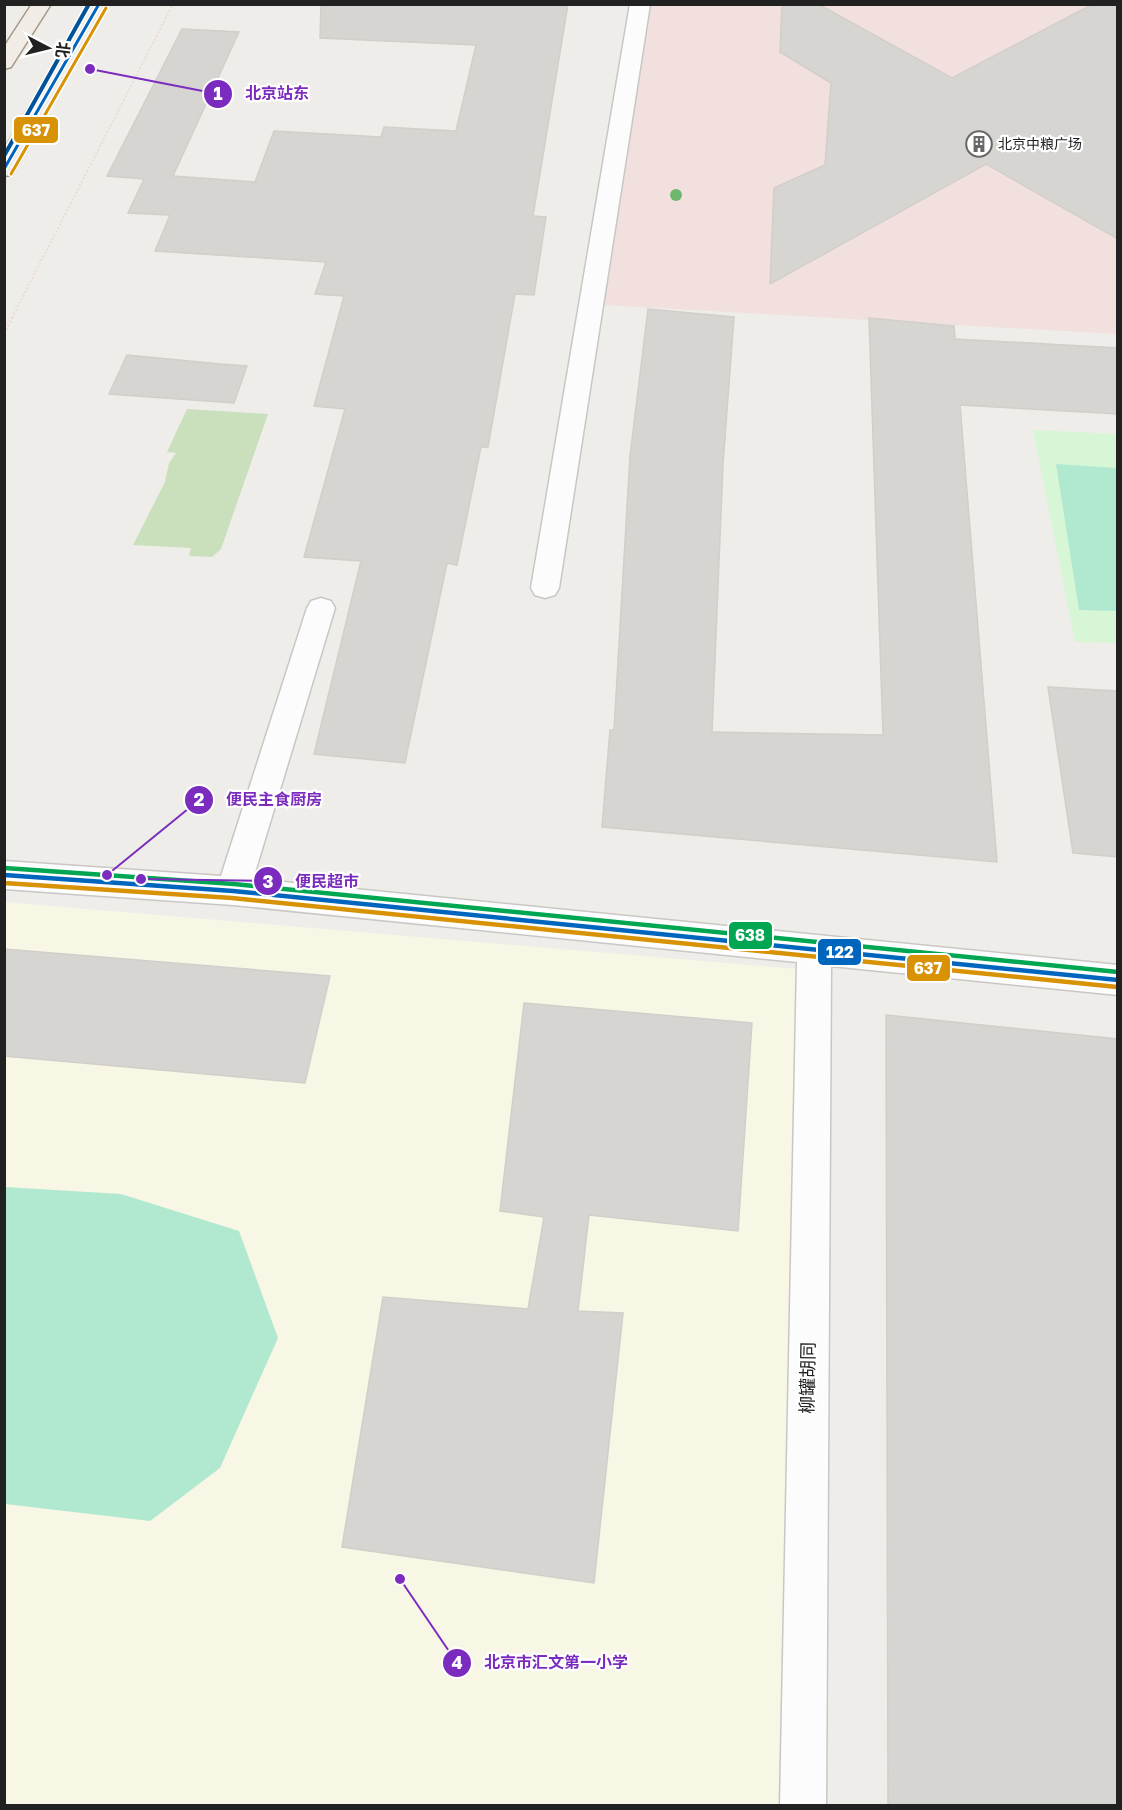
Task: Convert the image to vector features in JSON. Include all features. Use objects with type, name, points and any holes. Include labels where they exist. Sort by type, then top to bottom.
[{"type":"main road","points":[[4,63],[42,4]]},
{"type":"main road","points":[[4,170],[99,4]]},
{"type":"street","points":[[545,588],[640,4]]},
{"type":"street","points":[[233,891],[321,608]]},
{"type":"street","points":[[4,875],[233,891],[1118,980]]},
{"type":"street","name":"柳罐胡同","points":[[803,1806],[813,950]]},
{"type":"path","points":[[4,333],[173,4]]},
{"type":"shaded area","points":[[647,5],[1117,5],[1117,334],[602,305]]},
{"type":"shaded area","points":[[4,902],[797,969],[809,1353],[783,1805],[5,1805]]},
{"type":"green space","points":[[187,409],[268,414],[221,549],[212,557],[189,556],[191,548],[133,545],[165,482],[169,463],[176,453],[167,452]]},
{"type":"green space","points":[[1033,430],[1117,434],[1117,643],[1075,642]]},
{"type":"green space","points":[[1056,464],[1117,468],[1117,611],[1079,610]]},
{"type":"green space","points":[[5,1187],[121,1194],[239,1231],[278,1338],[220,1468],[150,1521],[5,1504]]},
{"type":"building","points":[[321,4],[568,4],[533,216],[546,217],[534,295],[515,294],[488,447],[481,447],[457,565],[447,563],[405,763],[314,754],[361,561],[304,557],[345,409],[314,406],[344,296],[315,294],[326,262],[155,251],[170,215],[128,213],[144,179],[107,176],[182,29],[239,32],[173,176],[255,182],[274,131],[381,137],[384,127],[456,131],[476,45],[320,38]]},
{"type":"building","name":"北京中粮广场","points":[[782,4],[818,4],[952,78],[1093,4],[1118,4],[1118,239],[986,164],[770,284],[774,188],[825,165],[831,83],[780,52]]},
{"type":"building","points":[[648,309],[734,317],[723,464],[712,732],[883,735],[869,318],[954,326],[955,339],[1118,348],[1118,414],[960,405],[997,862],[602,827],[610,730],[614,730],[630,456]]},
{"type":"building","points":[[127,355],[247,366],[234,403],[109,394]]},
{"type":"building","points":[[1048,687],[1118,691],[1118,857],[1073,853]]},
{"type":"building","points":[[4,949],[330,976],[305,1083],[4,1056]]},
{"type":"building","points":[[524,1003],[752,1023],[738,1231],[589,1215],[578,1311],[623,1313],[594,1583],[342,1547],[383,1297],[528,1309],[544,1217],[500,1211]]},
{"type":"building","points":[[886,1015],[1118,1039],[1118,1806],[888,1806]]},
{"type":"transit line","name":"2","points":[[4,156],[89,4]]},
{"type":"transit line","name":"638","points":[[4,154],[90,4]]},
{"type":"transit line","name":"122","points":[[4,169],[99,4]]},
{"type":"transit line","name":"637","points":[[11,174],[106,8]]},
{"type":"transit line","name":"638","points":[[5,868],[234,884],[1118,972]]},
{"type":"transit line","name":"122","points":[[4,875],[233,891],[1118,980]]},
{"type":"transit line","name":"637","points":[[4,883],[232,898],[1117,987]]},
{"type":"place","name":"北京站东","points":[[90,69]]},
{"type":"place","name":"北京中粮广场","points":[[979,144]]},
{"type":"place","name":"便民主食厨房","points":[[107,875]]},
{"type":"place","name":"便民超市","points":[[141,879]]},
{"type":"place","name":"北京市汇文第一小学","points":[[400,1579]]}]
